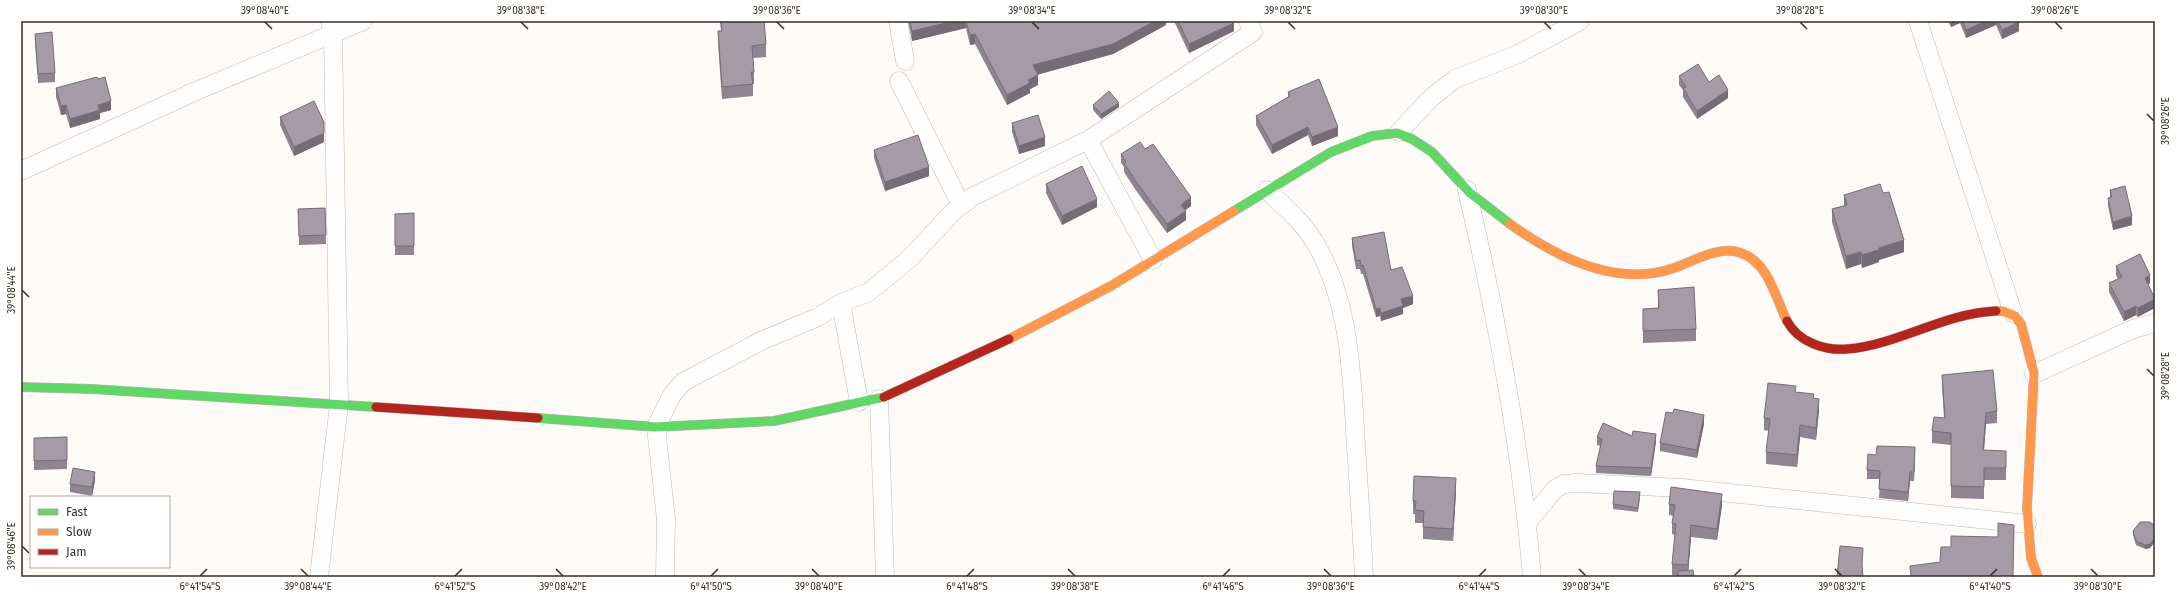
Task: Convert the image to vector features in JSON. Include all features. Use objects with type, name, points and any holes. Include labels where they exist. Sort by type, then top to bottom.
[{"type":"street","points":[[21,171],[332,27],[363,21]]},
{"type":"street","points":[[898,21],[906,61]]},
{"type":"street","points":[[665,577],[666,519],[656,427],[672,395],[683,382],[763,340],[818,317],[841,303],[869,292],[892,274],[961,205],[972,197],[1088,140],[1253,32],[1248,21]]},
{"type":"street","points":[[21,387],[92,389],[340,404],[656,427],[774,421],[858,402],[880,399],[988,350],[1077,305],[1331,152],[1370,137],[1399,132],[1431,98],[1455,79],[1516,55],[1580,21]]},
{"type":"street","points":[[1918,21],[2013,313],[2023,326],[2034,374],[2027,524],[2033,568],[2038,577]]},
{"type":"street","points":[[319,577],[340,404],[332,27]]},
{"type":"street","points":[[899,81],[961,205]]},
{"type":"street","points":[[1399,132],[1427,148],[1467,190],[1514,228],[1558,253],[1595,269],[1632,276],[1666,271],[1724,251],[1741,252],[1761,264],[1774,289],[1783,316],[1798,336],[1817,346],[1848,350],[1891,339],[1979,311],[1997,310],[2013,313]]},
{"type":"street","points":[[1088,140],[1153,260]]},
{"type":"street","points":[[1267,190],[1294,216],[1317,245],[1332,276],[1343,317],[1353,389],[1364,577]]},
{"type":"street","points":[[1467,190],[1501,343],[1528,523],[1532,577]]},
{"type":"street","points":[[841,303],[858,402]]},
{"type":"street","points":[[2034,374],[2133,329],[2155,323]]},
{"type":"street","points":[[880,399],[885,577]]},
{"type":"street","points":[[1528,523],[1555,489],[1564,484],[1577,483],[1682,488],[2027,524]]},
{"type":"building","points":[[721,21],[764,21],[766,44],[752,46],[754,72],[751,72],[753,84],[722,87],[718,31],[722,31]]},
{"type":"building","points":[[910,21],[954,21],[912,31]]},
{"type":"building","points":[[966,21],[1155,21],[1113,44],[1033,65],[1038,75],[1028,80],[1030,83],[1007,95],[975,34],[970,35]]},
{"type":"building","points":[[1178,21],[1233,21],[1234,23],[1189,44]]},
{"type":"building","points":[[1963,21],[1986,21],[1966,30]]},
{"type":"building","points":[[1998,21],[2018,21],[2019,22],[2002,30]]},
{"type":"building","points":[[52,32],[55,73],[38,74],[35,34]]},
{"type":"building","points":[[1698,64],[1709,82],[1719,75],[1728,90],[1697,111],[1683,88],[1686,87],[1679,76]]},
{"type":"building","points":[[97,77],[98,79],[105,77],[111,101],[98,105],[100,110],[70,119],[66,105],[61,106],[56,88]]},
{"type":"building","points":[[1319,79],[1338,127],[1312,137],[1308,127],[1272,145],[1256,116],[1290,96],[1288,92]]},
{"type":"building","points":[[1109,91],[1119,103],[1101,114],[1093,105]]},
{"type":"building","points":[[314,101],[324,122],[324,133],[294,147],[280,117]]},
{"type":"building","points":[[1038,115],[1045,137],[1019,146],[1012,123]]},
{"type":"building","points":[[918,135],[929,167],[885,182],[874,150]]},
{"type":"building","points":[[1140,142],[1145,149],[1153,144],[1191,197],[1181,205],[1186,211],[1167,224],[1135,180],[1124,163],[1126,162],[1121,154]]},
{"type":"building","points":[[1082,166],[1097,199],[1062,216],[1046,184]]},
{"type":"building","points":[[1880,184],[1883,193],[1889,192],[1904,240],[1862,255],[1861,252],[1846,256],[1832,209],[1847,205],[1844,195]]},
{"type":"building","points":[[2125,186],[2132,216],[2113,222],[2108,198],[2112,197],[2110,190]]},
{"type":"building","points":[[325,208],[326,235],[299,236],[298,209]]},
{"type":"building","points":[[414,213],[414,246],[395,246],[395,214]]},
{"type":"building","points":[[1384,232],[1391,270],[1402,267],[1413,296],[1401,299],[1403,306],[1381,313],[1380,308],[1376,309],[1363,265],[1361,266],[1360,260],[1356,261],[1352,238]]},
{"type":"building","points":[[2140,254],[2150,275],[2145,278],[2155,299],[2138,308],[2136,306],[2124,312],[2109,283],[2122,277],[2116,266]]},
{"type":"building","points":[[1694,287],[1696,329],[1643,331],[1643,309],[1659,308],[1658,290]]},
{"type":"building","points":[[1993,370],[1997,411],[1986,413],[1983,450],[2006,451],[2006,468],[1984,468],[1984,487],[1951,486],[1951,433],[1932,431],[1934,417],[1945,418],[1942,375]]},
{"type":"building","points":[[1768,383],[1796,386],[1795,392],[1814,394],[1813,398],[1819,399],[1816,428],[1800,425],[1797,455],[1766,452],[1770,419],[1764,418]]},
{"type":"building","points":[[1674,409],[1704,415],[1697,450],[1660,443],[1666,412],[1673,413]]},
{"type":"building","points":[[1603,423],[1632,436],[1633,431],[1656,434],[1651,468],[1596,466],[1602,439],[1597,437]]},
{"type":"building","points":[[67,437],[67,460],[34,461],[34,438]]},
{"type":"building","points":[[1877,446],[1915,447],[1914,472],[1910,472],[1908,492],[1879,489],[1880,471],[1867,470],[1868,454],[1876,455]]},
{"type":"building","points":[[73,468],[95,472],[92,487],[70,484]]},
{"type":"building","points":[[1414,476],[1456,478],[1453,529],[1423,527],[1424,511],[1415,510],[1416,501],[1413,501]]},
{"type":"building","points":[[1671,487],[1722,494],[1717,529],[1691,525],[1688,565],[1672,564],[1676,524],[1672,523],[1675,505],[1669,504]]},
{"type":"building","points":[[1614,491],[1640,492],[1638,508],[1613,504]]},
{"type":"building","points":[[2140,522],[2150,522],[2154,525],[2155,538],[2150,544],[2145,545],[2136,541],[2133,531]]},
{"type":"building","points":[[1998,523],[2014,525],[2013,577],[1911,577],[1910,566],[1940,562],[1941,547],[1951,547],[1951,536],[1998,537]]},
{"type":"building","points":[[1840,546],[1863,548],[1863,577],[1837,577]]},
{"type":"building","points":[[1693,570],[1694,577],[1678,577],[1678,571]]},
{"type":"traffic: fast","points":[[1234,211],[1331,152],[1372,136],[1397,133],[1412,139],[1432,152],[1470,193],[1510,224]]},
{"type":"traffic: fast","points":[[21,387],[92,389],[376,407]]},
{"type":"traffic: fast","points":[[538,418],[656,427],[774,421],[884,397]]},
{"type":"traffic: slow","points":[[1009,339],[1111,286],[1234,211]]},
{"type":"traffic: slow","points":[[1510,224],[1547,248],[1567,258],[1609,272],[1631,274],[1652,273],[1674,268],[1715,252],[1733,251],[1741,253],[1751,258],[1765,273],[1787,321]]},
{"type":"traffic: slow","points":[[1996,311],[2003,311],[2015,316],[2021,324],[2034,373],[2027,508],[2031,558],[2038,577]]},
{"type":"traffic: jam","points":[[1787,321],[1798,335],[1813,344],[1821,347],[1847,349],[1884,342],[1958,317],[1996,311]]},
{"type":"traffic: jam","points":[[884,397],[1009,339]]},
{"type":"traffic: jam","points":[[376,407],[538,418]]}]
